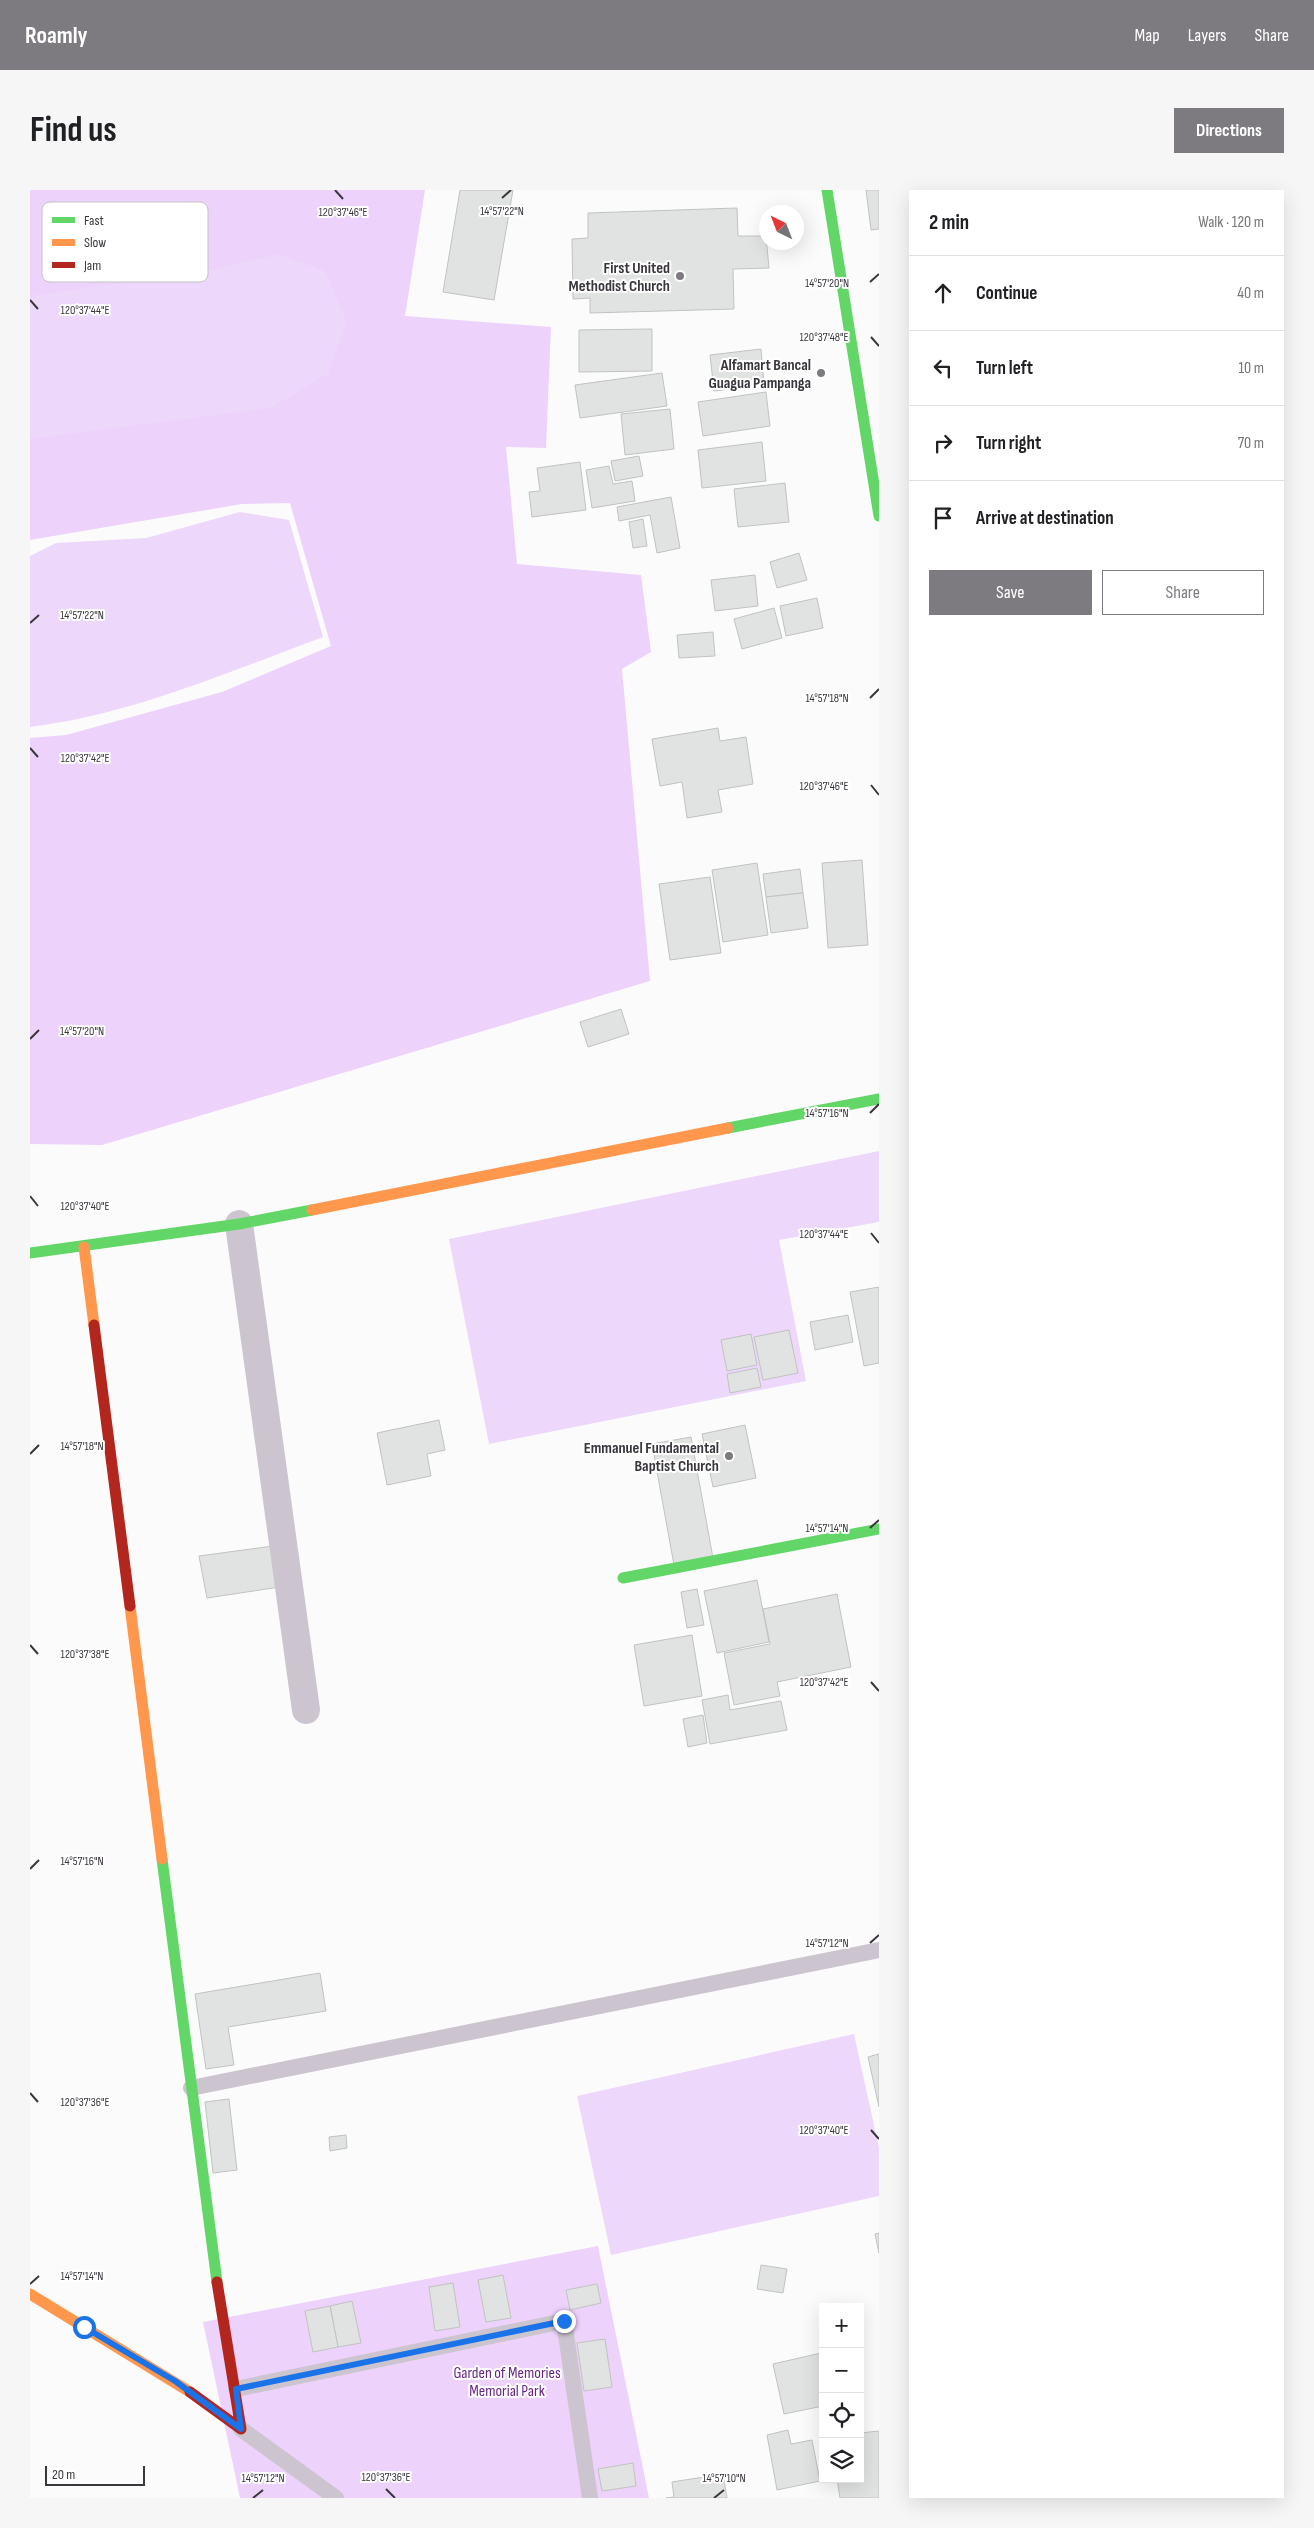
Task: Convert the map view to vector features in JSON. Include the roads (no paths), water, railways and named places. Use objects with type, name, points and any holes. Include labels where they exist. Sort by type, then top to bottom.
[{"type":"street","points":[[827,190],[879,516]]},
{"type":"street","points":[[30,1253],[239,1224],[879,1099]]},
{"type":"street","points":[[239,1224],[306,1710]]},
{"type":"street","points":[[84,1246],[219,2300],[236,2389],[241,2429]]},
{"type":"street","points":[[623,1578],[879,1529]]},
{"type":"street","points":[[30,2294],[175,2381],[241,2429]]},
{"type":"lane","points":[[191,2088],[879,1950]]},
{"type":"lane","points":[[236,2389],[564,2321],[590,2498]]},
{"type":"lane","points":[[241,2429],[336,2498]]},
{"type":"place","name":"First United Methodist Church","points":[[680,276]]},
{"type":"place","name":"Alfamart Bancal Guagua Pampanga","points":[[821,373]]},
{"type":"place","name":"Emmanuel Fundamental Baptist Church","points":[[729,1456]]},
{"type":"park label","name":"Garden of Memories Memorial Park","points":[[507,2381]]}]
